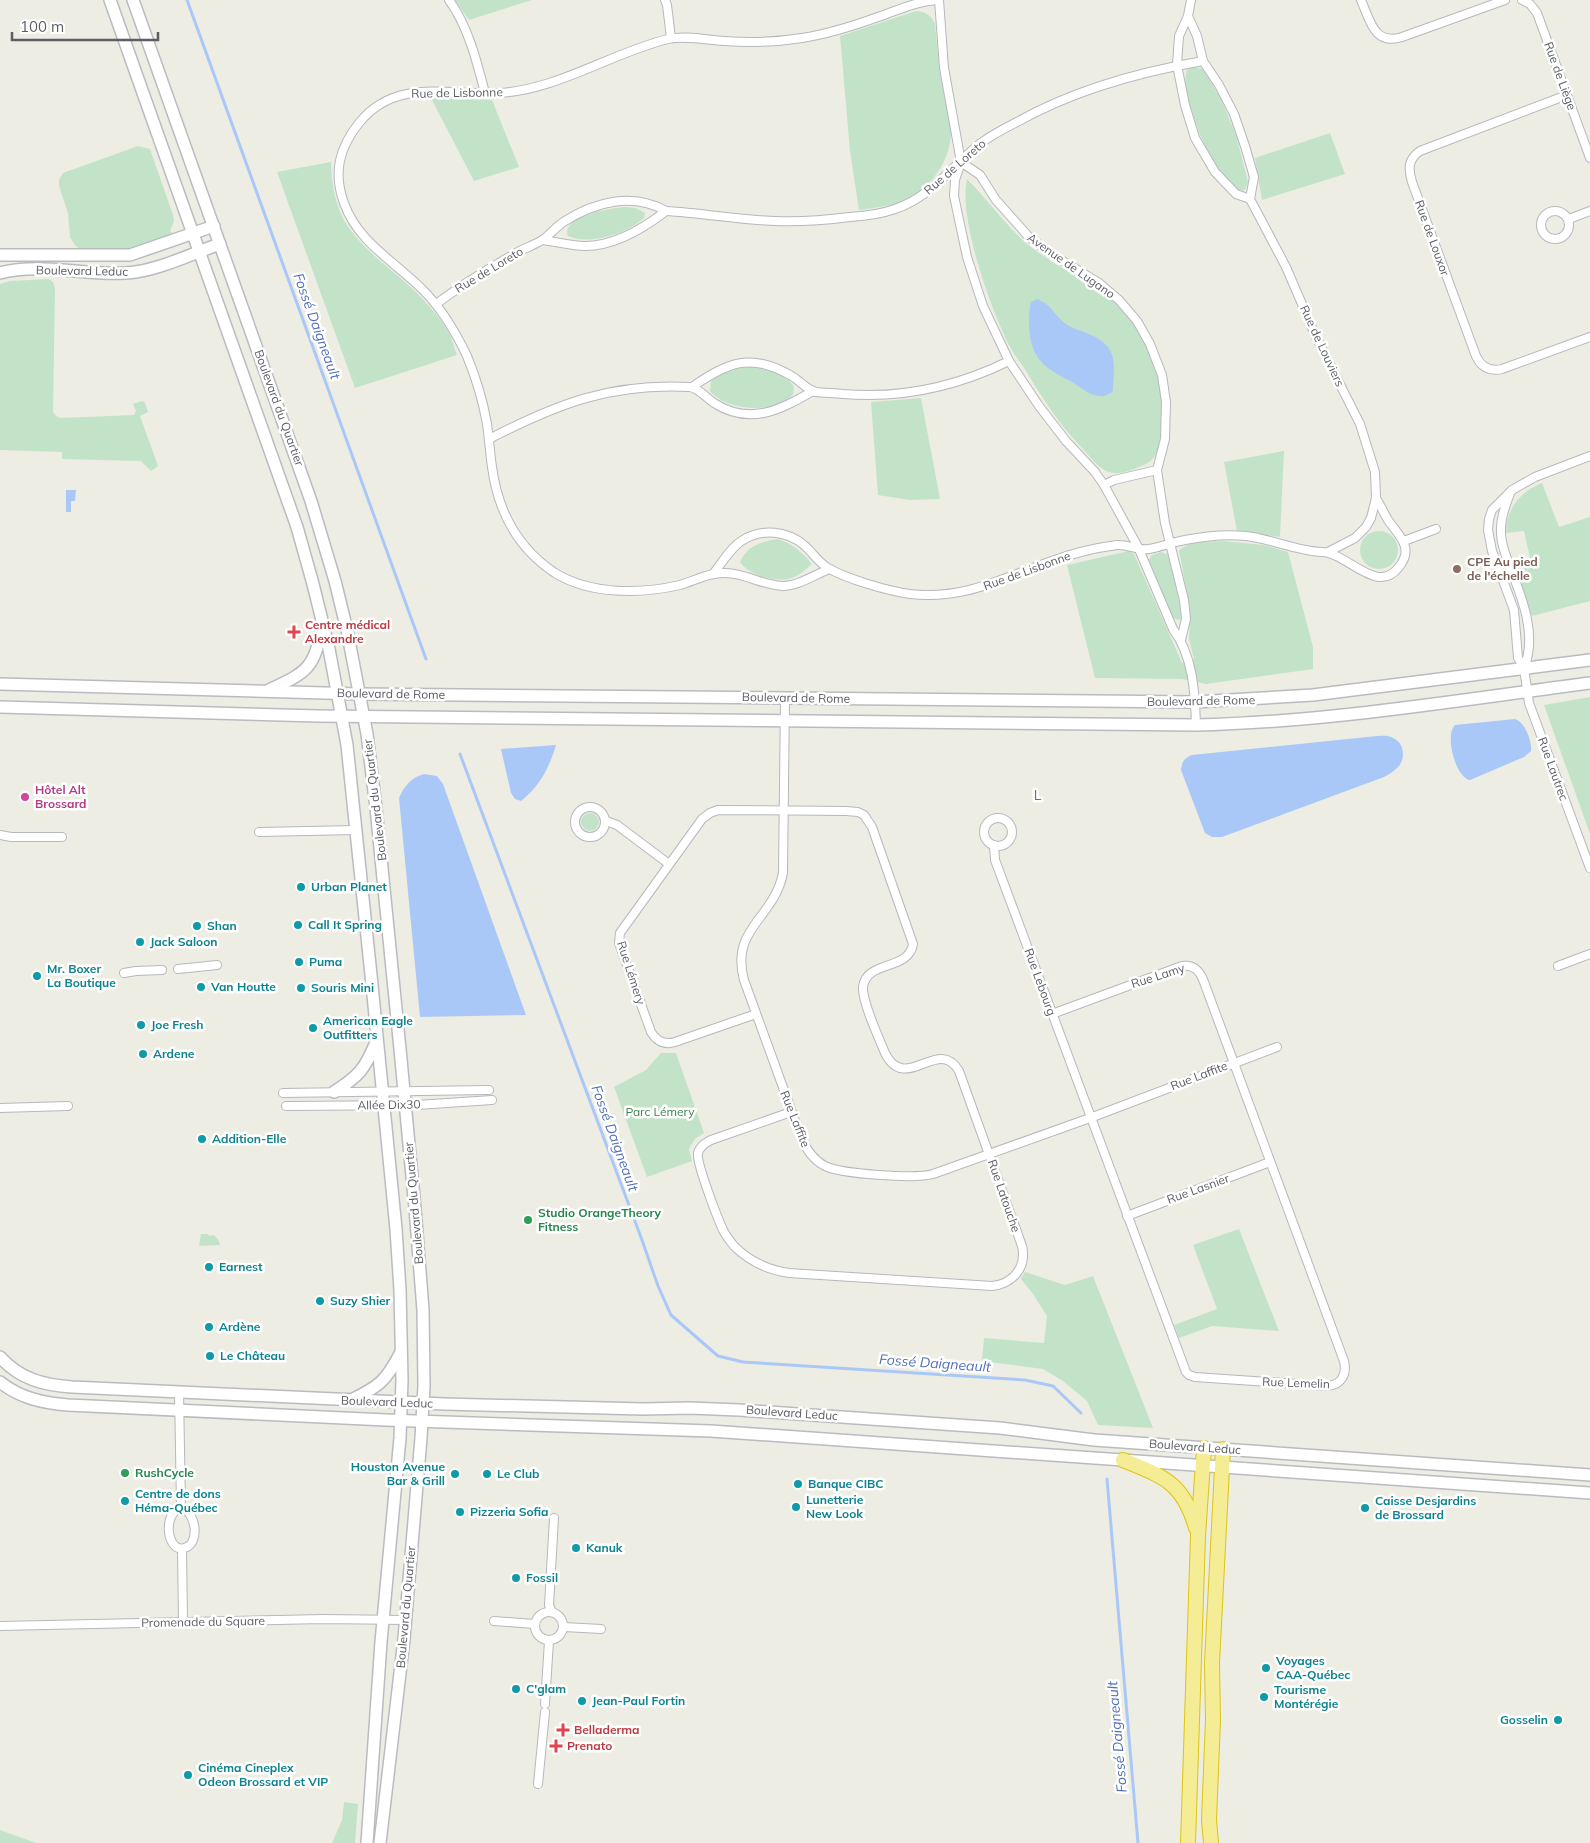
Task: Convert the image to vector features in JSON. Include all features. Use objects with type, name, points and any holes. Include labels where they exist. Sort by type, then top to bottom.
[{"type":"highway","points":[[1188,1843],[1198,1536],[1204,1448]]},
{"type":"highway","points":[[1211,1843],[1209,1820],[1213,1720],[1212,1663],[1223,1449]]},
{"type":"highway","points":[[1123,1460],[1160,1476],[1178,1490],[1189,1507],[1198,1536]]},
{"type":"main road","name":"Boulevard du Quartier","points":[[110,0],[305,553],[338,693],[349,759],[398,1261],[402,1351],[401,1420],[383,1619],[367,1843]]},
{"type":"main road","name":"Boulevard du Quartier","points":[[134,0],[322,534],[347,630],[360,694],[376,800],[422,1291],[424,1338],[422,1421],[405,1620],[380,1843]]},
{"type":"main road","name":"Boulevard Leduc","points":[[0,255],[130,256],[214,226]]},
{"type":"main road","name":"Boulevard Leduc","points":[[0,273],[14,270],[41,269],[85,273],[126,273],[144,270],[220,244]]},
{"type":"main road","points":[[268,691],[295,678],[308,667],[317,650],[322,622]]},
{"type":"main road","name":"Boulevard de Rome","points":[[0,684],[360,694],[1195,702],[1313,695],[1590,660]]},
{"type":"main road","name":"Boulevard de Rome","points":[[0,707],[342,716],[1196,725],[1245,724],[1301,719],[1590,683]]},
{"type":"main road","points":[[334,1092],[352,1080],[364,1068],[377,1040]]},
{"type":"main road","points":[[348,1401],[373,1389],[383,1381],[402,1351]]},
{"type":"main road","name":"Boulevard Leduc","points":[[0,1357],[22,1376],[44,1384],[72,1387],[401,1403],[739,1410],[1000,1428],[1094,1440],[1590,1475]]},
{"type":"main road","name":"Boulevard Leduc","points":[[0,1382],[21,1395],[50,1403],[422,1421],[698,1430],[1590,1493]]},
{"type":"street","points":[[449,0],[455,8],[476,58],[485,93]]},
{"type":"street","points":[[665,0],[671,38]]},
{"type":"street","name":"Rue de Lisbonne","points":[[830,569],[799,583],[783,586],[736,573],[713,574],[676,586],[641,590],[608,590],[575,582],[556,573],[527,549],[507,520],[494,478],[489,439],[476,379],[466,353],[436,304],[416,283],[368,242],[355,226],[347,211],[338,183],[338,161],[356,126],[365,116],[382,103],[404,94],[413,92],[512,92],[556,81],[609,59],[671,38],[762,42],[801,39],[844,30],[922,1],[939,0]]},
{"type":"street","name":"Avenue de Lugano","points":[[939,0],[944,68],[962,162],[955,180],[954,196],[967,257],[983,306],[1009,361],[1060,434],[1095,472],[1138,547],[1173,629],[1181,640],[1192,679],[1196,725]]},
{"type":"street","points":[[1188,16],[1197,36],[1203,61],[1234,114],[1245,146],[1254,177],[1250,199],[1236,194],[1215,172],[1195,138],[1185,104],[1177,65],[1179,36],[1188,16],[1191,0]]},
{"type":"street","points":[[1361,0],[1374,30],[1383,38],[1390,40],[1505,0]]},
{"type":"street","name":"Rue de Liège","points":[[1522,0],[1530,4],[1536,14],[1590,158]]},
{"type":"street","name":"Rue de Loreto","points":[[436,304],[497,264],[543,240],[564,222],[600,204],[623,201],[645,202],[666,211],[774,221],[828,220],[894,210],[912,202],[929,191],[981,143],[1052,104],[1098,86],[1177,65],[1203,61]]},
{"type":"street","name":"Rue de Louxor","points":[[1567,95],[1420,151],[1412,158],[1409,168],[1412,182],[1476,356],[1485,368],[1502,369],[1590,337]]},
{"type":"street","name":"Avenue de Lugano","points":[[962,162],[980,175],[996,200],[1028,236],[1048,252],[1113,294],[1141,327],[1155,355],[1162,375],[1166,422],[1165,439],[1157,470],[1165,523],[1184,600],[1186,619],[1181,640]]},
{"type":"street","name":"Rue de Louviers","points":[[1250,199],[1286,267],[1317,339],[1360,424],[1375,472],[1376,498],[1371,518],[1366,527],[1355,538],[1328,552]]},
{"type":"street","points":[[543,240],[583,246],[607,242],[652,222],[666,211]]},
{"type":"street","points":[[1568,219],[1590,211]]},
{"type":"street","points":[[489,439],[555,407],[598,394],[644,388],[692,387],[716,371],[728,366],[752,362],[779,368],[813,391],[868,396],[925,391],[974,377],[1009,361]]},
{"type":"street","points":[[692,387],[729,411],[751,414],[775,411],[813,391]]},
{"type":"street","name":"Rue Lautrec","points":[[1590,456],[1535,477],[1512,490],[1492,510],[1488,530],[1492,551],[1514,610],[1518,658],[1524,668],[1531,709],[1590,868]]},
{"type":"street","points":[[1104,485],[1114,480],[1157,470]]},
{"type":"street","name":"Rue Lautrec","points":[[1512,490],[1502,518],[1500,532],[1505,554],[1520,591],[1527,619],[1529,657],[1524,668]]},
{"type":"street","name":"Rue de Louviers","points":[[1376,498],[1389,522],[1401,535],[1404,542]]},
{"type":"street","points":[[1138,547],[1146,550],[1200,537],[1235,535],[1267,539],[1312,552],[1328,552],[1375,577],[1384,576],[1399,568],[1406,552],[1404,542],[1436,529]]},
{"type":"street","name":"Rue de Lisbonne","points":[[713,574],[743,540],[770,532],[778,532],[803,544],[820,562],[830,569],[889,590],[911,594],[939,595],[986,587],[1072,554],[1116,545],[1126,544],[1138,547]]},
{"type":"street","name":"Rue Laffite","points":[[785,698],[783,866],[781,881],[773,901],[746,938],[741,952],[742,971],[804,1144],[811,1155],[821,1164],[833,1169],[850,1172],[922,1176],[944,1171],[1276,1048]]},
{"type":"street","points":[[606,821],[602,832],[590,837],[580,834],[575,821],[577,814],[581,810],[590,806],[602,812],[606,821],[618,825],[669,864]]},
{"type":"street","name":"Rue Lémery","points":[[756,1014],[676,1042],[665,1044],[653,1036],[619,943],[619,937],[626,923],[702,820],[714,811],[784,810]]},
{"type":"street","name":"Rue Latouche","points":[[784,810],[854,811],[864,815],[869,822],[913,944],[910,953],[905,959],[873,972],[864,982],[864,993],[871,1016],[888,1060],[896,1068],[907,1070],[943,1058],[955,1065],[959,1071],[1023,1249],[1020,1268],[1008,1281],[992,1286],[789,1273],[776,1271],[746,1256],[727,1237],[722,1227],[702,1173],[698,1155],[702,1145],[711,1140],[791,1112]]},
{"type":"street","points":[[258,832],[356,830]]},
{"type":"street","points":[[0,835],[11,838],[62,837]]},
{"type":"street","name":"Rue Lebourg","points":[[994,845],[995,860],[1090,1118]]},
{"type":"street","points":[[1558,966],[1590,954]]},
{"type":"street","name":"Rue Lamy","points":[[1052,1014],[1188,965],[1198,971],[1202,978],[1234,1063]]},
{"type":"street","points":[[178,970],[217,966]]},
{"type":"street","points":[[124,973],[136,970],[162,970]]},
{"type":"street","name":"Rue Lemelin","points":[[1090,1118],[1182,1365],[1189,1375],[1333,1385],[1344,1377],[1344,1361],[1234,1063]]},
{"type":"street","name":"Allée Dix30","points":[[283,1093],[489,1090]]},
{"type":"street","name":"Allée Dix30","points":[[286,1106],[405,1105],[492,1100]]},
{"type":"street","points":[[0,1108],[68,1106]]},
{"type":"street","name":"Rue Lasnier","points":[[1127,1216],[1270,1162]]},
{"type":"street","points":[[179,1392],[181,1507]]},
{"type":"street","points":[[181,1507],[172,1514],[168,1524],[171,1541],[182,1549]]},
{"type":"street","points":[[181,1507],[191,1514],[195,1528],[191,1542],[182,1549]]},
{"type":"street","points":[[552,1612],[549,1605],[554,1518]]},
{"type":"street","points":[[182,1549],[183,1622]]},
{"type":"street","points":[[552,1612],[559,1616],[564,1627],[561,1635],[549,1641],[538,1635],[535,1624],[543,1613],[552,1612]]},
{"type":"street","name":"Promenade du Square","points":[[0,1626],[405,1620]]},
{"type":"street","points":[[494,1621],[535,1624]]},
{"type":"street","points":[[564,1627],[601,1629]]},
{"type":"street","points":[[538,1784],[549,1641]]},
{"type":"green space","points":[[455,0],[532,0],[469,20]]},
{"type":"green space","points":[[916,11],[928,15],[935,24],[940,74],[951,127],[948,150],[939,171],[914,196],[882,207],[859,210],[850,151],[840,36]]},
{"type":"green space","points":[[1192,67],[1203,69],[1221,99],[1236,135],[1248,182],[1245,190],[1239,191],[1222,173],[1204,143],[1186,89],[1187,70]]},
{"type":"green space","points":[[431,98],[492,100],[519,167],[474,181]]},
{"type":"green space","points":[[1330,133],[1345,174],[1262,200],[1255,158]]},
{"type":"green space","points":[[138,146],[150,149],[173,215],[174,221],[170,231],[172,233],[169,236],[129,251],[79,249],[70,237],[68,213],[59,186],[59,180],[63,173]]},
{"type":"green space","points":[[331,162],[335,196],[344,221],[368,249],[430,307],[451,337],[457,355],[355,388],[277,172]]},
{"type":"green space","points":[[967,179],[1008,225],[1026,242],[1046,258],[1105,294],[1125,313],[1139,332],[1157,368],[1162,398],[1162,424],[1159,446],[1156,454],[1147,463],[1118,473],[1106,471],[1099,466],[1073,439],[1014,354],[993,308],[977,262],[967,216],[965,195]]},
{"type":"green space","points":[[625,207],[636,208],[645,213],[644,218],[628,229],[597,239],[586,240],[568,236],[568,229],[579,218],[599,211]]},
{"type":"green space","points":[[49,279],[53,282],[55,288],[53,412],[60,418],[134,415],[136,411],[133,404],[142,401],[145,403],[148,412],[140,416],[158,466],[151,471],[141,461],[62,459],[62,452],[0,450],[0,284],[10,281]]},
{"type":"green space","points":[[753,367],[776,373],[786,378],[794,387],[793,394],[786,401],[776,405],[752,408],[727,403],[717,398],[710,391],[711,381],[720,374],[736,369]]},
{"type":"green space","points":[[921,398],[940,499],[909,500],[878,495],[871,402]]},
{"type":"green space","points":[[1284,451],[1280,537],[1237,531],[1224,462]]},
{"type":"green space","points":[[1542,483],[1559,527],[1590,517],[1590,601],[1532,616],[1516,569],[1518,565],[1531,562],[1524,531],[1506,533],[1509,516],[1516,502],[1527,491]]},
{"type":"green space","points":[[1379,531],[1393,536],[1398,550],[1393,564],[1379,569],[1365,564],[1360,550],[1365,536]]},
{"type":"green space","points":[[778,539],[797,549],[812,564],[795,577],[782,580],[755,574],[740,562],[743,556],[755,545]]},
{"type":"green space","points":[[1224,541],[1264,545],[1288,552],[1313,647],[1313,669],[1206,684],[1182,679],[1095,678],[1067,565],[1129,551],[1134,554],[1182,663],[1194,659],[1189,639],[1190,609],[1179,551],[1183,547],[1194,543]]},
{"type":"green space","points":[[1161,552],[1167,554],[1170,559],[1182,615],[1181,619],[1178,620],[1173,618],[1149,560],[1152,555]]},
{"type":"green space","points":[[1590,697],[1590,834],[1544,705]]},
{"type":"green space","points":[[590,813],[596,816],[599,822],[596,828],[590,831],[584,828],[581,822],[584,816]]},
{"type":"green space","name":"Parc Lémery","points":[[661,1053],[676,1053],[704,1133],[695,1139],[689,1149],[692,1161],[647,1177],[614,1087],[646,1070]]},
{"type":"green space","points":[[1239,1229],[1279,1331],[1212,1326],[1179,1338],[1174,1325],[1217,1309],[1193,1245]]},
{"type":"green space","points":[[201,1234],[214,1235],[220,1245],[199,1246]]},
{"type":"green space","points":[[1025,1272],[1065,1285],[1093,1276],[1153,1428],[1098,1425],[1087,1401],[1063,1381],[1043,1369],[982,1361],[984,1338],[1044,1343],[1047,1316],[1021,1279]]},
{"type":"green space","points":[[344,1802],[358,1804],[355,1843],[332,1843],[342,1820]]},
{"type":"green space","points":[[0,1830],[36,1843],[0,1843]]},
{"type":"water","points":[[1037,299],[1045,303],[1066,324],[1100,340],[1111,351],[1114,365],[1113,391],[1108,395],[1091,394],[1044,365],[1036,355],[1030,337],[1029,313],[1031,302]]},
{"type":"water","points":[[66,490],[76,490],[75,501],[71,501],[71,512],[66,512]]},
{"type":"water","points":[[1515,719],[1522,724],[1527,732],[1531,751],[1524,757],[1470,780],[1465,778],[1456,765],[1451,747],[1452,730],[1455,725]]},
{"type":"water","points":[[1377,736],[1391,737],[1397,740],[1403,752],[1400,765],[1384,777],[1222,837],[1212,837],[1205,833],[1181,770],[1184,761],[1192,755]]},
{"type":"water","points":[[556,745],[547,769],[539,783],[521,801],[515,799],[511,793],[501,749]]},
{"type":"water","points":[[424,774],[437,776],[443,784],[526,1015],[420,1017],[399,798],[409,783],[416,777]]},
{"type":"waterway","name":"Fossé Daigneault","points":[[187,0],[426,659]]},
{"type":"waterway","name":"Fossé Daigneault","points":[[460,754],[658,1286],[671,1315],[718,1356],[743,1362],[1025,1380],[1053,1386],[1081,1413]]},
{"type":"waterway","name":"Fossé Daigneault","points":[[1107,1479],[1138,1843]]},
{"type":"place","name":"CPE Au pied de l'échelle","points":[[1457,569]]},
{"type":"place","name":"Centre médical Alexandre","points":[[294,632]]},
{"type":"place","name":"Hôtel Alt Brossard","points":[[25,797]]},
{"type":"place","name":"Urban Planet","points":[[301,887]]},
{"type":"place","name":"Call It Spring","points":[[298,925]]},
{"type":"place","name":"Shan","points":[[197,926]]},
{"type":"place","name":"Jack Saloon","points":[[140,942]]},
{"type":"place","name":"Puma","points":[[299,962]]},
{"type":"place","name":"Mr. Boxer La Boutique","points":[[37,976]]},
{"type":"place","name":"Van Houtte","points":[[201,987]]},
{"type":"place","name":"Souris Mini","points":[[301,988]]},
{"type":"place","name":"Joe Fresh","points":[[141,1025]]},
{"type":"place","name":"American Eagle Outfitters","points":[[313,1028]]},
{"type":"place","name":"Ardene","points":[[143,1054]]},
{"type":"place","name":"Addition-Elle","points":[[202,1139]]},
{"type":"place","name":"Studio OrangeTheory Fitness","points":[[528,1220]]},
{"type":"place","name":"Earnest","points":[[209,1267]]},
{"type":"place","name":"Suzy Shier","points":[[320,1301]]},
{"type":"place","name":"Ardène","points":[[209,1327]]},
{"type":"place","name":"Le Château","points":[[210,1356]]},
{"type":"place","name":"RushCycle","points":[[125,1473]]},
{"type":"place","name":"Houston Avenue Bar & Grill","points":[[455,1474]]},
{"type":"place","name":"Le Club","points":[[487,1474]]},
{"type":"place","name":"Banque CIBC","points":[[798,1484]]},
{"type":"place","name":"Centre de dons Héma-Québec","points":[[125,1501]]},
{"type":"place","name":"Lunetterie New Look","points":[[796,1507]]},
{"type":"place","name":"Caisse Desjardins de Brossard","points":[[1365,1508]]},
{"type":"place","name":"Pizzeria Sofia","points":[[460,1512]]},
{"type":"place","name":"Kanuk","points":[[576,1548]]},
{"type":"place","name":"Fossil","points":[[516,1578]]},
{"type":"place","name":"Voyages CAA-Québec","points":[[1266,1668]]},
{"type":"place","name":"C'glam","points":[[516,1689]]},
{"type":"place","name":"Tourisme Montérégie","points":[[1264,1697]]},
{"type":"place","name":"Jean-Paul Fortin","points":[[582,1701]]},
{"type":"place","name":"Gosselin","points":[[1558,1720]]},
{"type":"place","name":"Belladerma","points":[[563,1730]]},
{"type":"place","name":"Prenato","points":[[556,1746]]},
{"type":"place","name":"Cinéma Cineplex Odeon Brossard et VIP","points":[[188,1775]]},
{"type":"district","name":"L","points":[[1038,795]]}]
